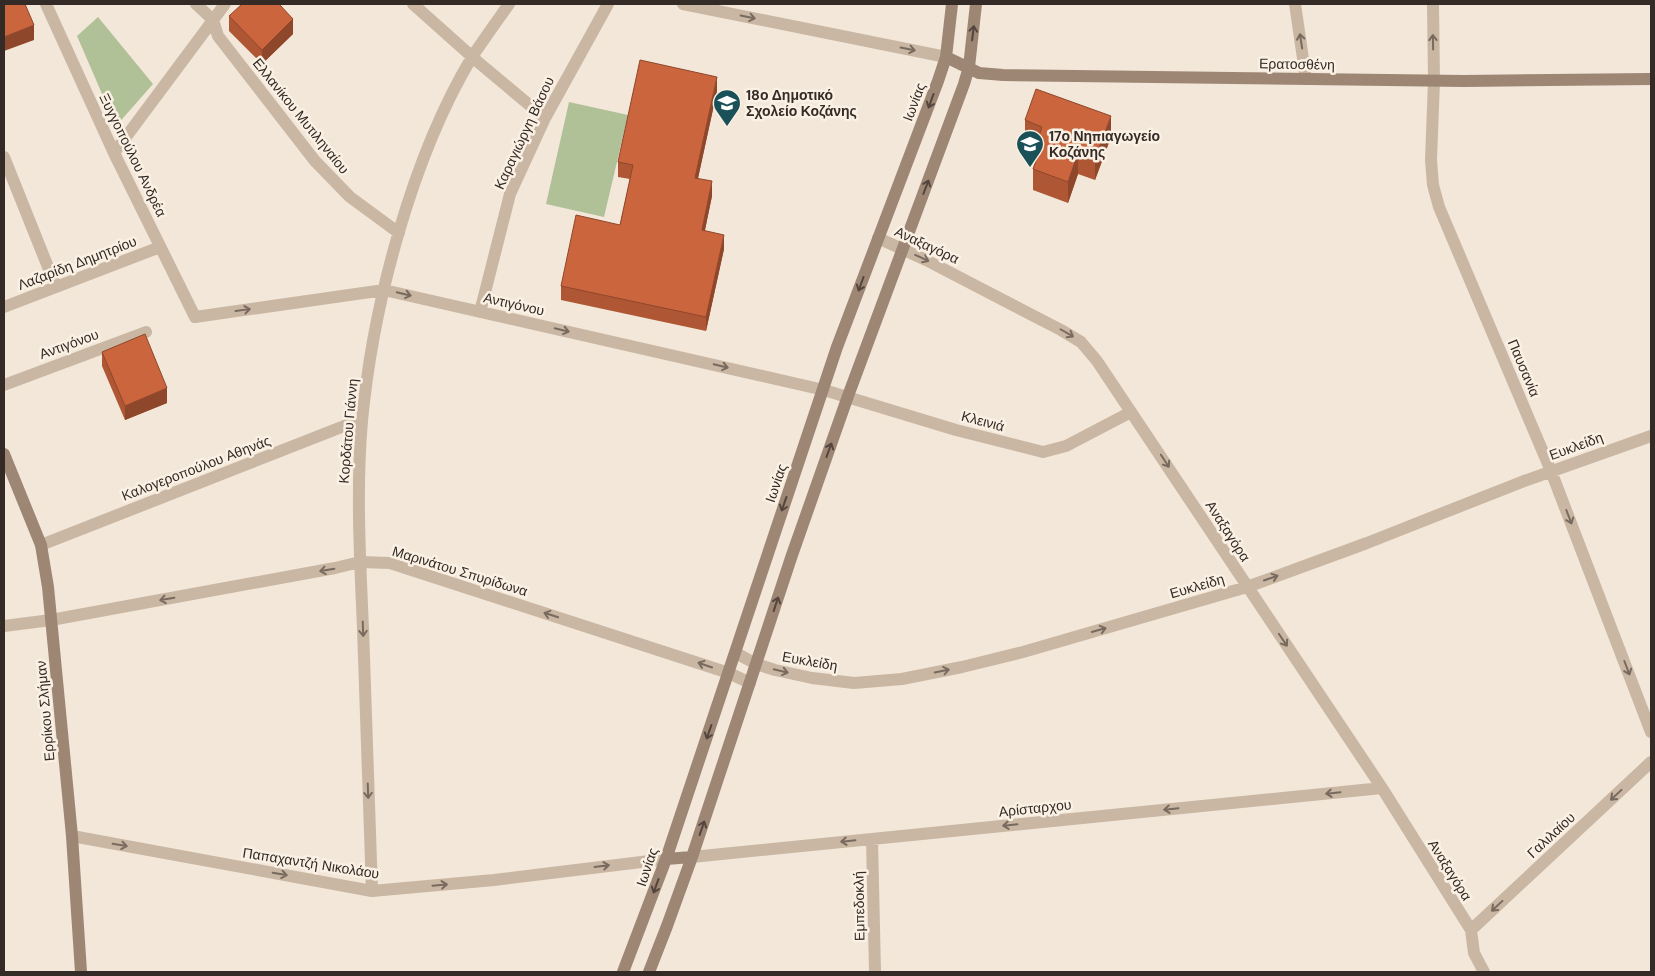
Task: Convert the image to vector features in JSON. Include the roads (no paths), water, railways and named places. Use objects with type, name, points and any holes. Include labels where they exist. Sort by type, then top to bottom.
[{"type":"main road","name":"Ιωνίας","points":[[623,972],[666,860],[838,347],[946,57],[952,4]]},
{"type":"main road","points":[[649,972],[668,926],[692,857],[792,555],[848,396],[953,117],[969,67],[976,4]]},
{"type":"main road","name":"Ερατοσθένη","points":[[946,57],[979,73],[1003,75],[1434,81],[1651,79]]},
{"type":"main road","name":"Ερρίκου Σλήμαν","points":[[4,454],[41,545],[48,587],[72,836],[81,972]]},
{"type":"main road","points":[[666,860],[692,857]]},
{"type":"street","name":"Ξυγγοπούλου Ανδρέα","points":[[46,4],[114,153],[195,317]]},
{"type":"street","name":"Ελλανίκου Μυτιληναίου","points":[[196,4],[212,20],[218,36],[315,161],[350,198],[399,233]]},
{"type":"street","points":[[114,153],[225,4]]},
{"type":"street","points":[[413,4],[545,118]]},
{"type":"street","name":"Κορδάτου Γιάννη","points":[[372,890],[358,512],[362,419],[370,362],[384,290],[399,233],[419,171],[435,130],[473,56],[509,4]]},
{"type":"street","name":"Καραγιώργη Βάσου","points":[[480,312],[510,194],[545,118],[608,4]]},
{"type":"street","points":[[683,4],[946,57]]},
{"type":"street","points":[[1295,4],[1306,79]]},
{"type":"street","name":"Παυσανία","points":[[1433,4],[1434,81],[1431,160],[1433,185],[1439,207],[1551,471],[1651,732]]},
{"type":"street","points":[[4,157],[56,286]]},
{"type":"street","name":"Αναξαγόρα","points":[[878,238],[1030,313],[1081,342],[1097,361],[1152,440],[1247,587],[1382,788],[1471,930]]},
{"type":"street","name":"Λαζαρίδη Δημητρίου","points":[[4,307],[160,247]]},
{"type":"street","name":"Αντιγόνου","points":[[195,317],[384,290],[824,390]]},
{"type":"street","name":"Αντιγόνου","points":[[4,385],[146,332]]},
{"type":"street","name":"Κλεινιά","points":[[824,390],[956,430],[1043,452],[1066,446],[1131,412]]},
{"type":"street","name":"Καλογεροπούλου Αθηνάς","points":[[41,545],[362,419]]},
{"type":"street","name":"Ευκλείδη","points":[[736,653],[756,664],[775,670],[854,683],[902,679],[962,668],[1247,587],[1367,544],[1551,471],[1651,436]]},
{"type":"street","name":"Μαρινάτου Σπυρίδωνα","points":[[4,626],[51,620],[360,562],[390,563],[729,673],[750,683]]},
{"type":"street","name":"Γαλιλαίου","points":[[1471,930],[1651,762]]},
{"type":"street","name":"Αρίσταρχου","points":[[692,857],[1382,788]]},
{"type":"street","name":"Παπαχαντζή Νικολάου","points":[[72,836],[372,890],[494,880],[666,860]]},
{"type":"street","name":"Εμπεδοκλή","points":[[872,839],[875,972]]},
{"type":"street","points":[[1471,930],[1474,953],[1484,972]]},
{"type":"place","name":"18ο Δημοτικό Σχολείο Κοζάνης","points":[[727,127]]},
{"type":"place","name":"17ο Νηπιαγωγείο Κοζάνης","points":[[1030,168]]}]
